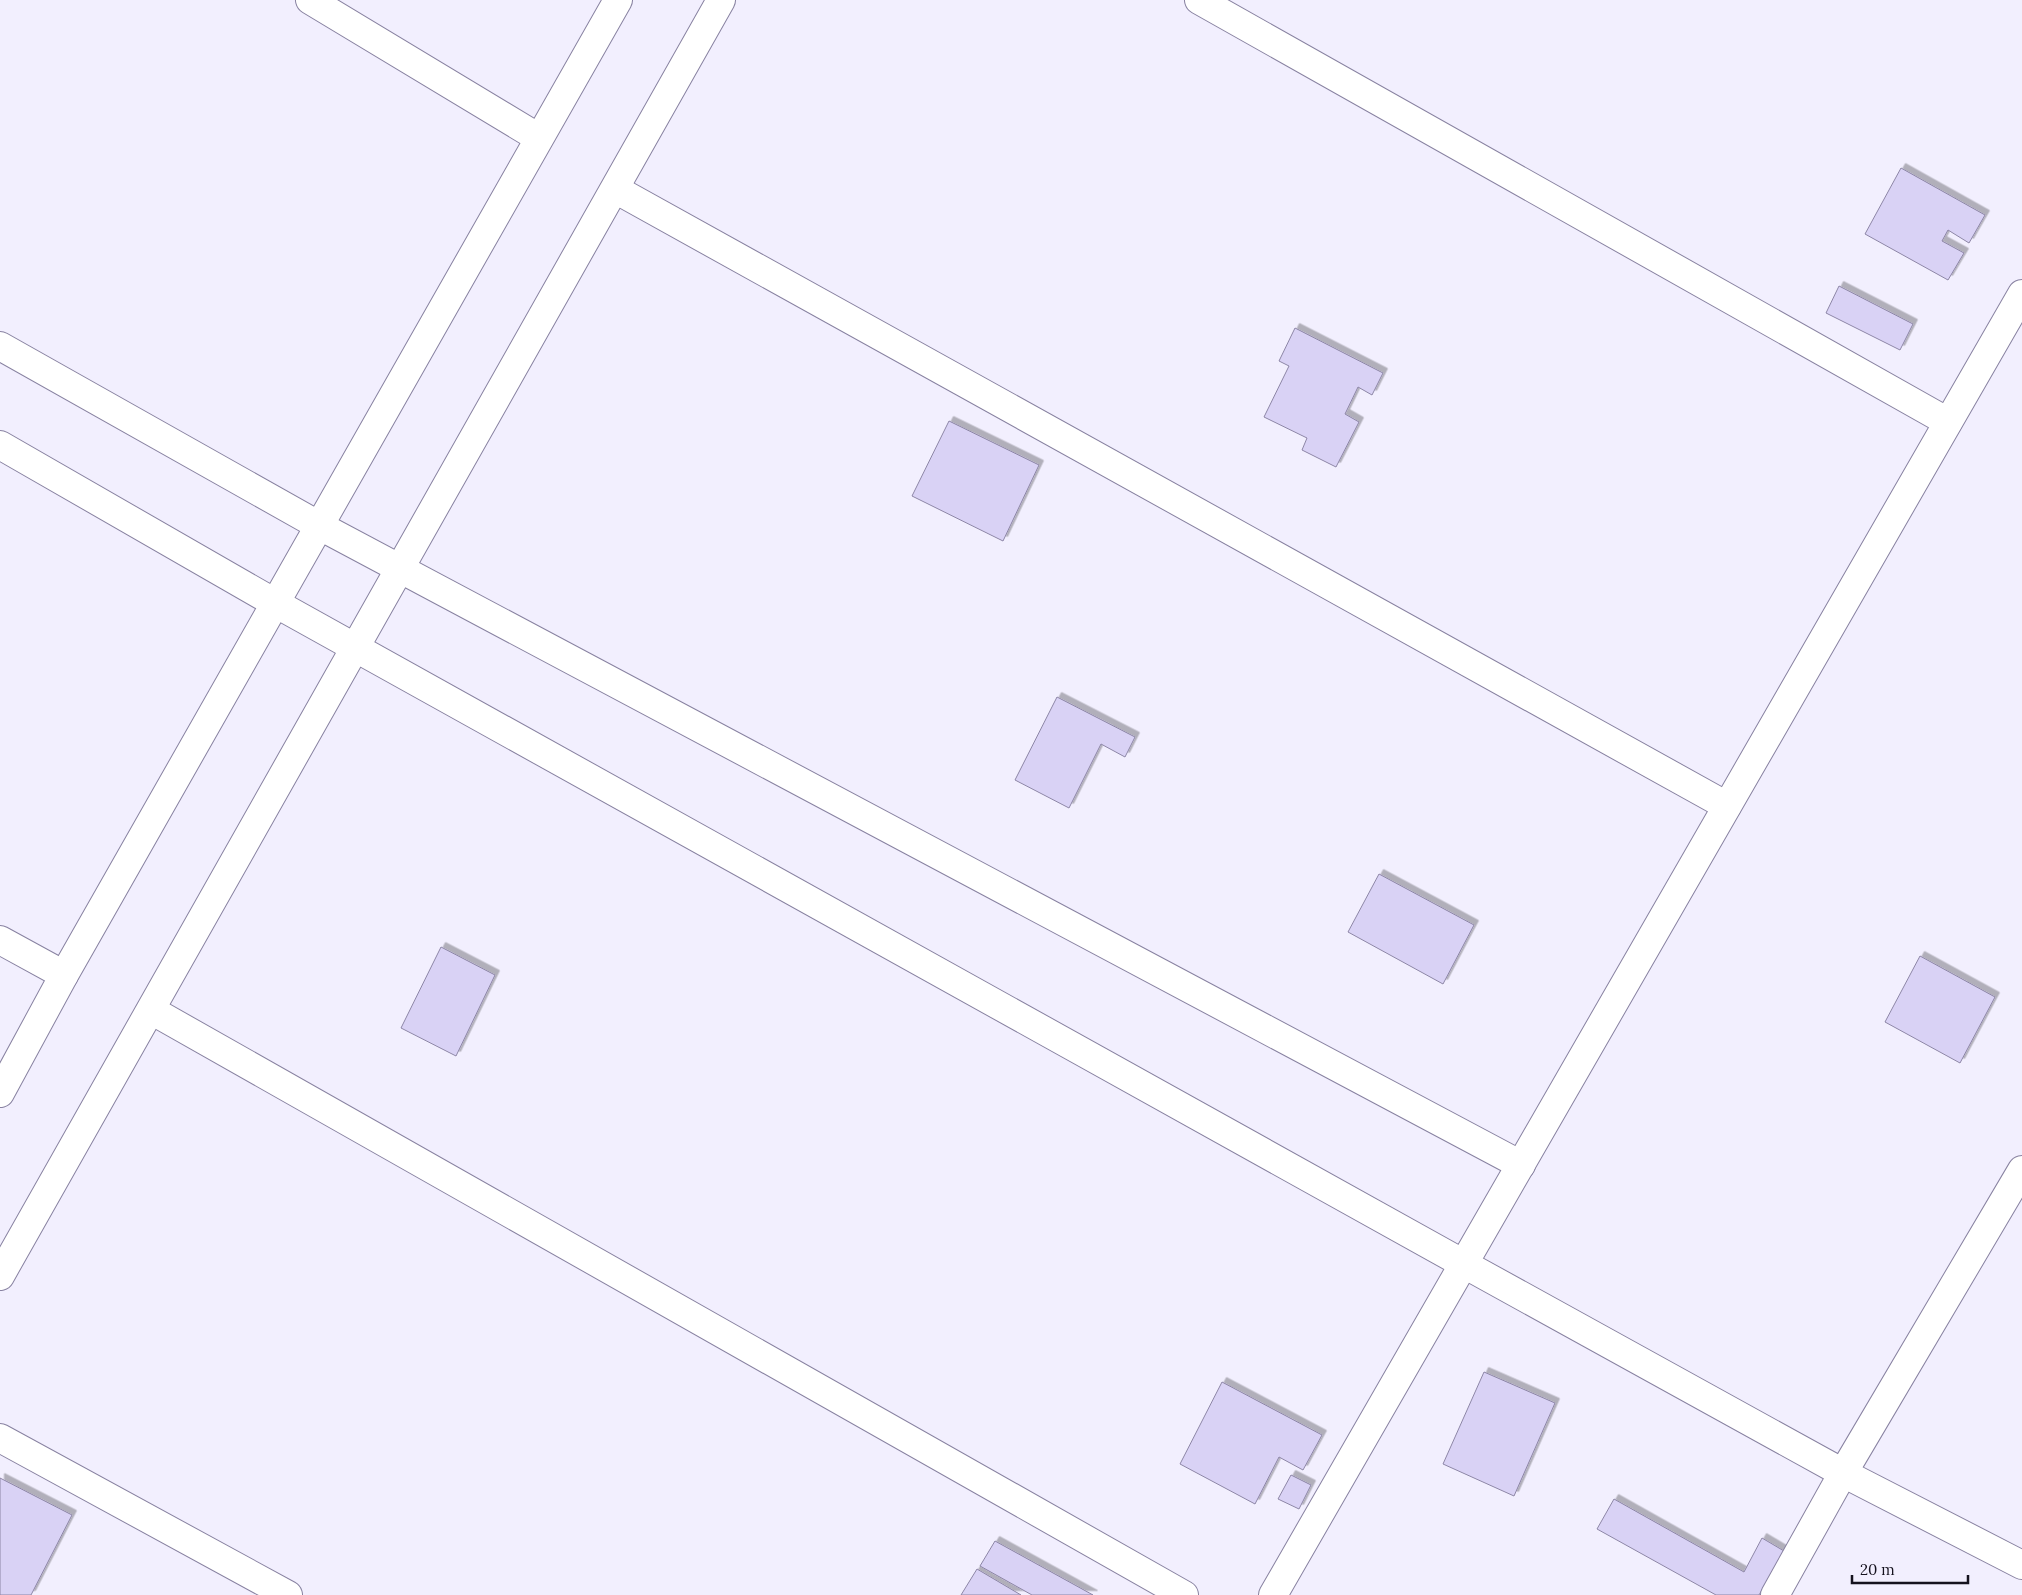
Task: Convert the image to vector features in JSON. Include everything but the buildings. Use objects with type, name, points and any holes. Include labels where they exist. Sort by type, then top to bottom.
[{"type":"street","points":[[310,0],[539,138]]},
{"type":"street","points":[[0,1093],[64,975],[276,603],[318,525],[618,0]]},
{"type":"street","points":[[0,1276],[402,568],[721,0]]},
{"type":"street","points":[[1199,0],[1948,422]]},
{"type":"street","points":[[615,189],[1728,806]]},
{"type":"street","points":[[1273,1595],[2022,294]]},
{"type":"street","points":[[0,346],[318,525],[1521,1165]]},
{"type":"street","points":[[0,445],[356,648],[1464,1264],[1843,1473],[2022,1565]]},
{"type":"street","points":[[0,940],[64,975]]},
{"type":"street","points":[[151,1010],[1184,1595]]},
{"type":"street","points":[[1775,1595],[1843,1473],[2022,1170]]},
{"type":"street","points":[[0,1438],[288,1595]]}]
